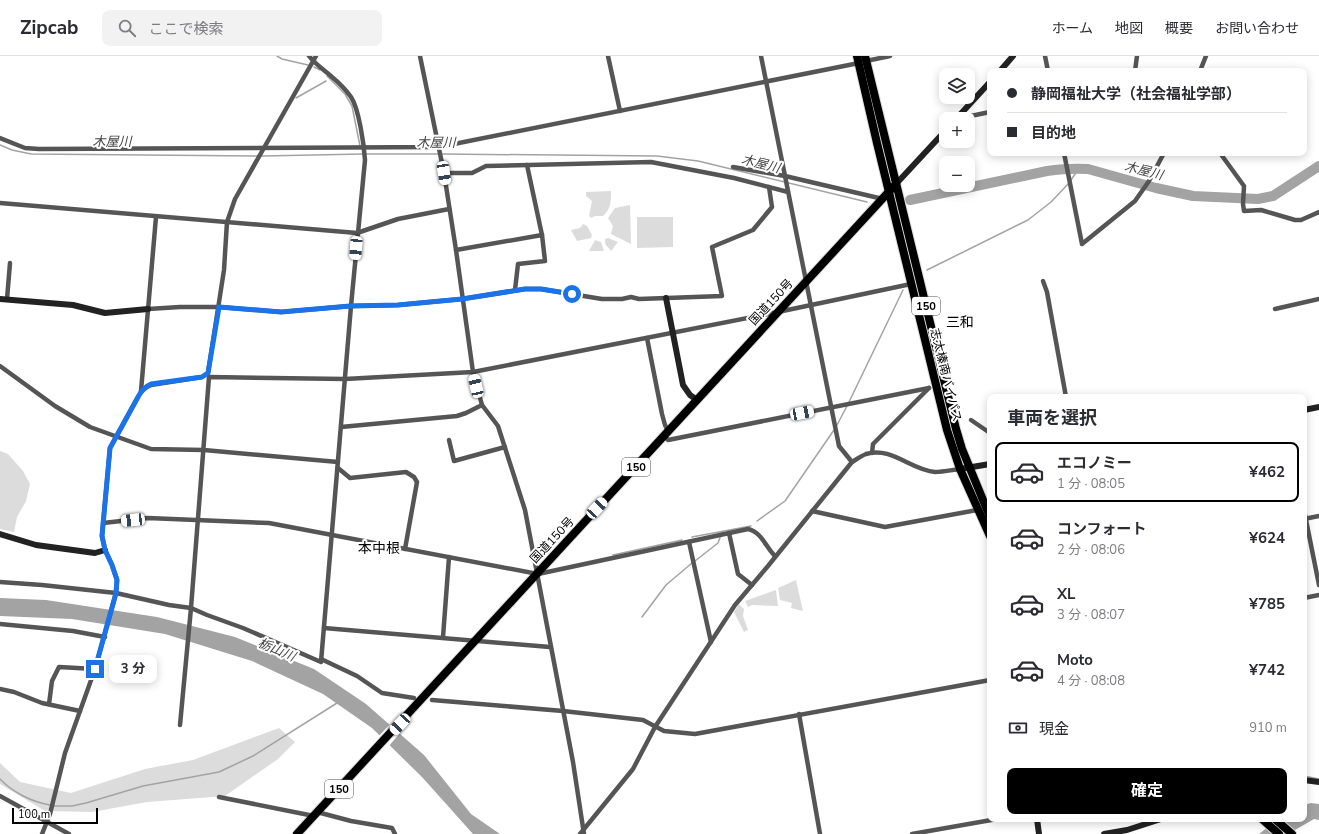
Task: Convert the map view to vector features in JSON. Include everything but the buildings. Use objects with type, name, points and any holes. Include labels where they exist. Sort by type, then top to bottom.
[{"type":"highway","name":"150","points":[[862,59],[896,184]]},
{"type":"highway","name":"150","points":[[862,59],[889,191]]},
{"type":"highway","name":"国道150号","points":[[297,834],[896,184]]},
{"type":"highway","name":"志太榛南バイパス","points":[[896,184],[949,405],[962,449],[987,510]]},
{"type":"highway","name":"志太榛南バイパス","points":[[889,191],[933,387],[960,469],[987,530]]},
{"type":"highway","points":[[1265,822],[1279,834]]},
{"type":"highway","points":[[1278,822],[1292,834]]},
{"type":"street","points":[[309,56],[351,96],[356,105],[365,160],[350,306],[321,659]]},
{"type":"street","points":[[180,725],[204,450],[207,376],[224,270],[227,222],[234,199],[316,56]]},
{"type":"street","points":[[420,56],[442,161],[473,372],[482,405],[498,426],[525,510],[538,574],[584,832]]},
{"type":"street","points":[[608,56],[620,111]]},
{"type":"street","points":[[761,56],[839,446],[852,462]]},
{"type":"street","points":[[0,138],[25,148],[39,150],[364,149],[439,147],[766,81],[862,59],[890,56]]},
{"type":"street","points":[[1003,68],[1013,56]]},
{"type":"street","points":[[1045,56],[1047,68]]},
{"type":"street","points":[[1135,68],[1137,56]]},
{"type":"street","points":[[1201,68],[1206,56]]},
{"type":"street","points":[[962,112],[987,85]]},
{"type":"street","points":[[975,115],[987,113]]},
{"type":"street","points":[[896,184],[939,138]]},
{"type":"street","points":[[1065,156],[1082,244],[1135,201],[1144,190],[1162,156]]},
{"type":"street","points":[[1222,156],[1244,186],[1244,210],[1261,210],[1295,220],[1301,220],[1319,212]]},
{"type":"street","points":[[444,173],[472,173],[486,166],[650,162],[734,178],[788,192]]},
{"type":"street","points":[[516,290],[518,264],[545,260],[542,235],[527,165]]},
{"type":"street","points":[[733,167],[785,176],[883,198]]},
{"type":"street","points":[[0,299],[74,305],[105,313],[180,307],[219,307],[281,312],[350,306],[398,305],[462,299],[516,290],[541,289],[602,299],[622,299],[631,297],[639,299],[722,296],[712,247],[753,230],[772,207],[769,187]]},
{"type":"street","points":[[0,203],[357,233],[398,219],[449,209]]},
{"type":"street","points":[[42,834],[50,814],[65,753],[95,669],[116,594],[117,580],[105,550],[102,536],[110,448],[141,391],[156,217]]},
{"type":"street","points":[[456,250],[542,235]]},
{"type":"street","points":[[7,299],[10,263]]},
{"type":"street","points":[[1043,281],[1047,292],[1065,394]]},
{"type":"street","points":[[141,391],[151,384],[207,376],[345,379],[473,372],[778,312],[911,284]]},
{"type":"street","points":[[666,298],[683,385],[697,400]]},
{"type":"street","points":[[1275,309],[1319,299]]},
{"type":"street","points":[[647,338],[668,440],[933,387]]},
{"type":"street","points":[[0,366],[55,406],[90,428],[151,449],[204,450],[338,465],[350,478],[406,472],[414,477],[417,482],[405,548]]},
{"type":"street","points":[[872,453],[874,444],[933,387]]},
{"type":"street","points":[[341,427],[456,416],[482,405]]},
{"type":"street","points":[[1307,409],[1319,407]]},
{"type":"street","points":[[971,420],[987,431]]},
{"type":"street","points":[[449,440],[454,460],[505,447]]},
{"type":"street","points":[[580,834],[584,832],[629,774],[655,727],[735,605],[852,462],[865,454],[881,452],[893,455],[920,468],[935,472],[987,464]]},
{"type":"street","points":[[812,511],[885,527],[977,510]]},
{"type":"street","points":[[1307,519],[1319,516]]},
{"type":"street","points":[[103,523],[148,518],[269,523],[538,574],[748,530],[753,530],[759,535],[770,552],[775,556]]},
{"type":"street","points":[[1307,528],[1319,585]]},
{"type":"street","points":[[729,533],[738,574],[752,585]]},
{"type":"street","points":[[0,534],[36,546],[95,553],[105,550]]},
{"type":"street","points":[[689,542],[711,642]]},
{"type":"street","points":[[443,638],[449,557]]},
{"type":"street","points":[[0,582],[116,594],[191,610],[243,628],[321,662],[321,659]]},
{"type":"street","points":[[1307,597],[1319,595]]},
{"type":"street","points":[[0,624],[73,631],[105,636]]},
{"type":"street","points":[[324,628],[550,647]]},
{"type":"street","points":[[321,659],[358,676],[382,693],[414,698]]},
{"type":"street","points":[[49,704],[52,681],[59,667],[95,669]]},
{"type":"street","points":[[432,700],[563,711],[643,720],[664,730],[695,734],[987,681]]},
{"type":"street","points":[[0,690],[14,692],[49,704],[80,711]]},
{"type":"street","points":[[799,714],[820,834]]},
{"type":"street","points":[[1307,780],[1319,782]]},
{"type":"street","points":[[0,796],[68,834]]},
{"type":"street","points":[[219,797],[316,814],[351,822],[392,828],[396,834]]},
{"type":"street","points":[[912,834],[987,821]]},
{"type":"street","points":[[1037,822],[1039,834]]},
{"type":"street","points":[[1142,822],[1143,826]]},
{"type":"street","points":[[1104,834],[1127,830],[1153,822]]},
{"type":"shaded area","points":[[611,191],[608,211],[603,216],[595,216],[591,218],[589,216],[592,201],[586,196],[586,192]]},
{"type":"shaded area","points":[[630,205],[631,244],[611,234],[613,226],[608,218],[615,208]]},
{"type":"shaded area","points":[[637,217],[673,217],[673,247],[637,248]]},
{"type":"shaded area","points":[[583,224],[587,226],[592,235],[591,238],[577,241],[571,230],[580,228]]},
{"type":"shaded area","points":[[608,238],[618,242],[611,251],[605,243],[605,239]]},
{"type":"shaded area","points":[[595,240],[601,242],[604,251],[589,251]]},
{"type":"shaded area","points":[[0,451],[8,454],[23,471],[30,484],[26,501],[17,517],[14,532],[0,529]]},
{"type":"shaded area","points":[[796,580],[803,611],[791,608],[792,603],[780,600],[778,588]]},
{"type":"shaded area","points":[[776,590],[778,606],[752,605],[748,607],[745,601]]},
{"type":"shaded area","points":[[0,598],[46,600],[157,617],[235,637],[314,669],[366,704],[424,755],[471,814],[500,834],[473,834],[422,777],[372,728],[323,694],[252,661],[165,634],[72,619],[0,616]]},
{"type":"shaded area","points":[[739,604],[744,609],[743,616],[748,630],[744,632],[734,612]]},
{"type":"shaded area","points":[[279,728],[295,742],[278,759],[225,796],[147,802],[92,812],[45,811],[0,784],[0,763],[20,782],[71,793],[145,769],[193,760]]},
{"type":"shaded area","points":[[1307,804],[1319,804],[1319,820],[1314,819],[1288,834],[1259,834],[1274,822],[1307,822]]},
{"type":"pier","points":[[391,723],[401,732],[388,747],[378,737]]},
{"type":"waterway","points":[[277,56],[282,59],[308,65]]},
{"type":"waterway","points":[[314,67],[320,70]]},
{"type":"waterway","points":[[327,76],[345,94],[352,106],[360,146]]},
{"type":"waterway","points":[[296,98],[326,81]]},
{"type":"waterway","name":"木屋川","points":[[0,145],[12,150],[31,154],[263,156],[363,154]]},
{"type":"waterway","name":"木屋川","points":[[366,154],[439,154]]},
{"type":"waterway","name":"木屋川","points":[[442,154],[657,156],[698,161],[867,202]]},
{"type":"waterway","name":"木屋川","points":[[910,200],[1062,169],[1088,169],[1156,188],[1193,196],[1258,199],[1273,196],[1319,166]]},
{"type":"waterway","points":[[1071,180],[1079,168]]},
{"type":"waterway","points":[[927,270],[1028,220],[1051,202],[1069,183]]},
{"type":"waterway","points":[[849,402],[903,290]]},
{"type":"waterway","points":[[837,425],[847,406]]},
{"type":"waterway","points":[[757,521],[785,501],[834,430]]},
{"type":"waterway","points":[[692,537],[751,526]]},
{"type":"waterway","points":[[695,561],[718,543],[722,532]]},
{"type":"waterway","points":[[613,555],[682,540]]},
{"type":"waterway","points":[[642,617],[666,585],[692,563]]},
{"type":"waterway","points":[[54,806],[72,806],[143,786],[219,772],[253,756],[337,703]]},
{"type":"waterway","points":[[1307,777],[1319,779]]},
{"type":"waterway","points":[[0,779],[10,788],[23,796],[36,802],[50,805]]},
{"type":"district","name":"三和","points":[[960,322]]},
{"type":"district","name":"本中根","points":[[379,548]]},
{"type":"route","points":[[95,669],[116,593],[117,580],[105,550],[102,536],[110,448],[141,391],[147,386],[151,384],[202,377],[208,373],[219,307],[281,312],[350,306],[398,305],[462,299],[510,290],[525,289],[541,289],[572,294]]},
{"type":"water label","name":"栃山川","points":[[277,649]]}]
